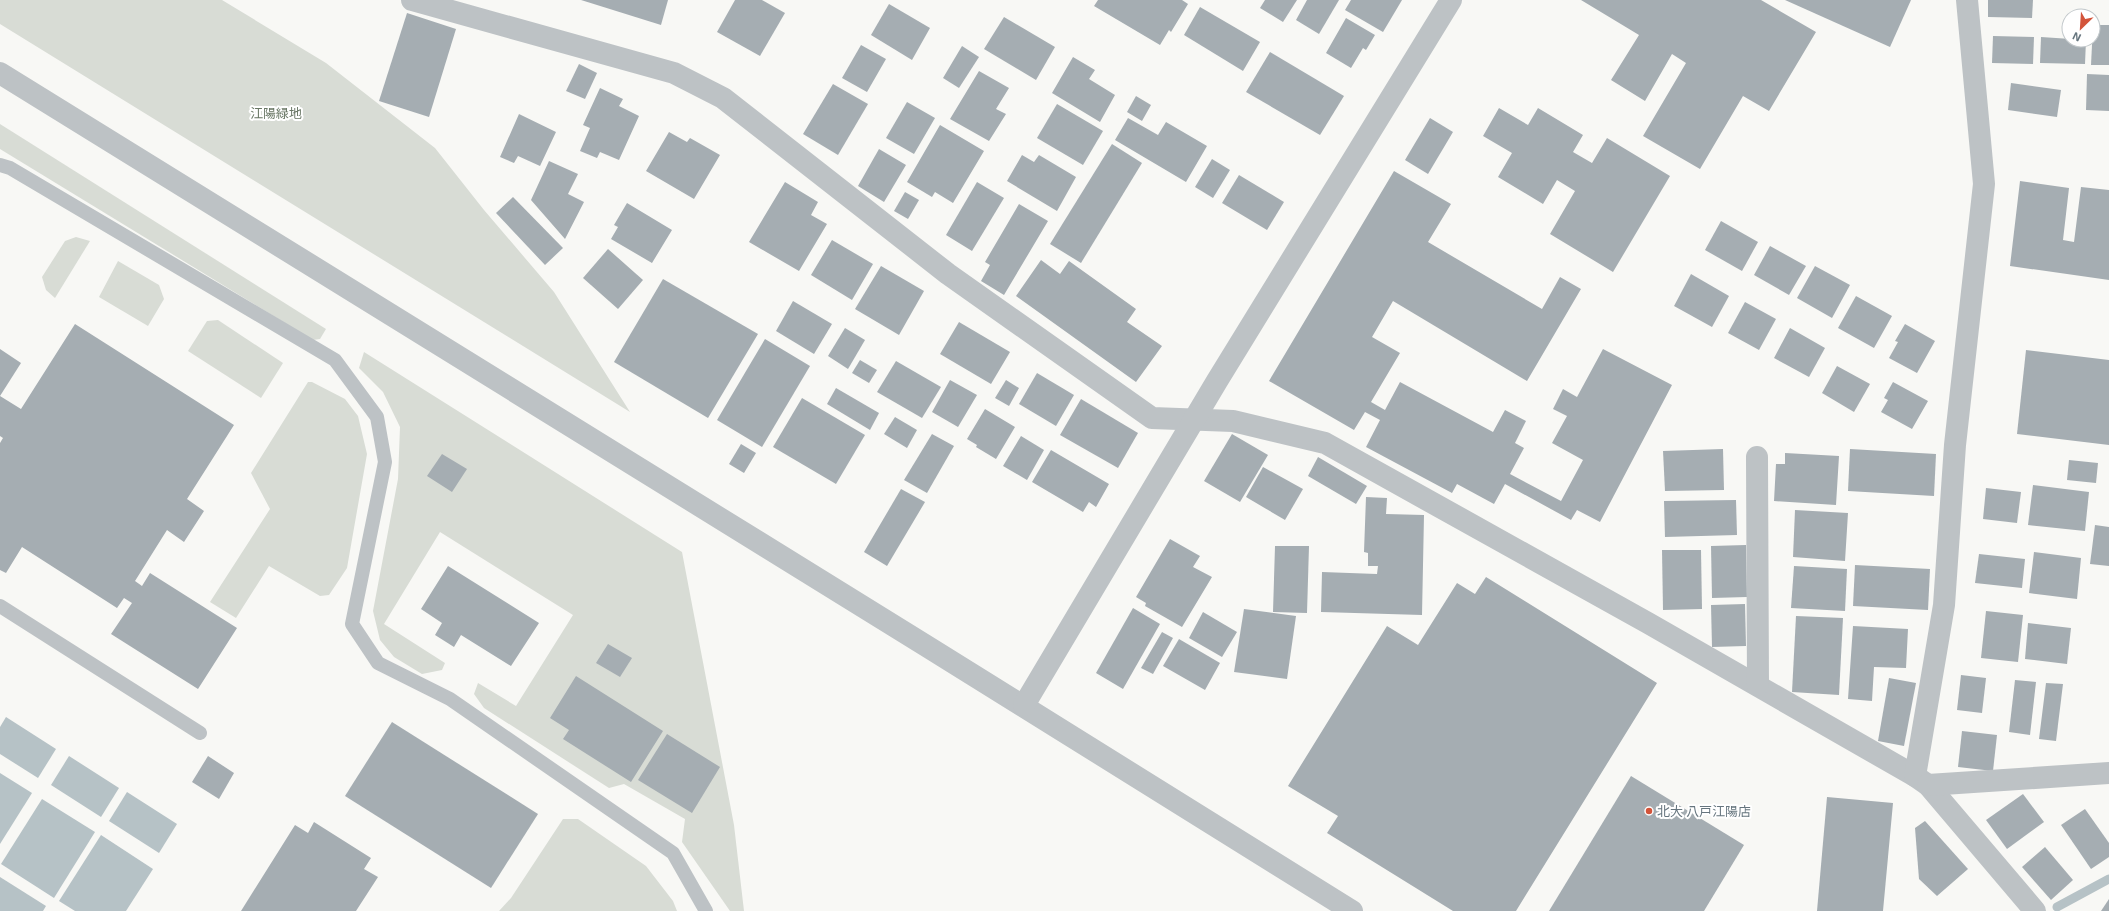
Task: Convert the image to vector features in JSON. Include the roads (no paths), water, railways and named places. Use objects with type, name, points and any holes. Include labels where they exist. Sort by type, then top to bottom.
[{"type":"street","points":[[412,0],[674,73],[723,98],[948,274],[1152,418],[1233,421],[1325,443],[1758,685],[1922,781],[2035,911]]},
{"type":"street","points":[[1024,705],[1194,419],[1451,0]]},
{"type":"street","points":[[1922,781],[1944,605],[1955,445],[1984,184],[1967,0]]},
{"type":"street","points":[[0,73],[368,302],[1024,705],[1352,911]]},
{"type":"street","points":[[1757,457],[1758,685]]},
{"type":"street","points":[[1922,781],[2109,773]]},
{"type":"lane","points":[[0,165],[10,168],[335,360],[377,417],[385,462],[352,624],[378,663],[450,698],[673,853],[706,911]]},
{"type":"lane","points":[[0,606],[200,733]]},
{"type":"waterway","points":[[2057,907],[2109,879]]},
{"type":"place","name":"北大 八戸江陽店","points":[[1649,811]]},
{"type":"park label","name":"江陽緑地","points":[[276,113]]}]
